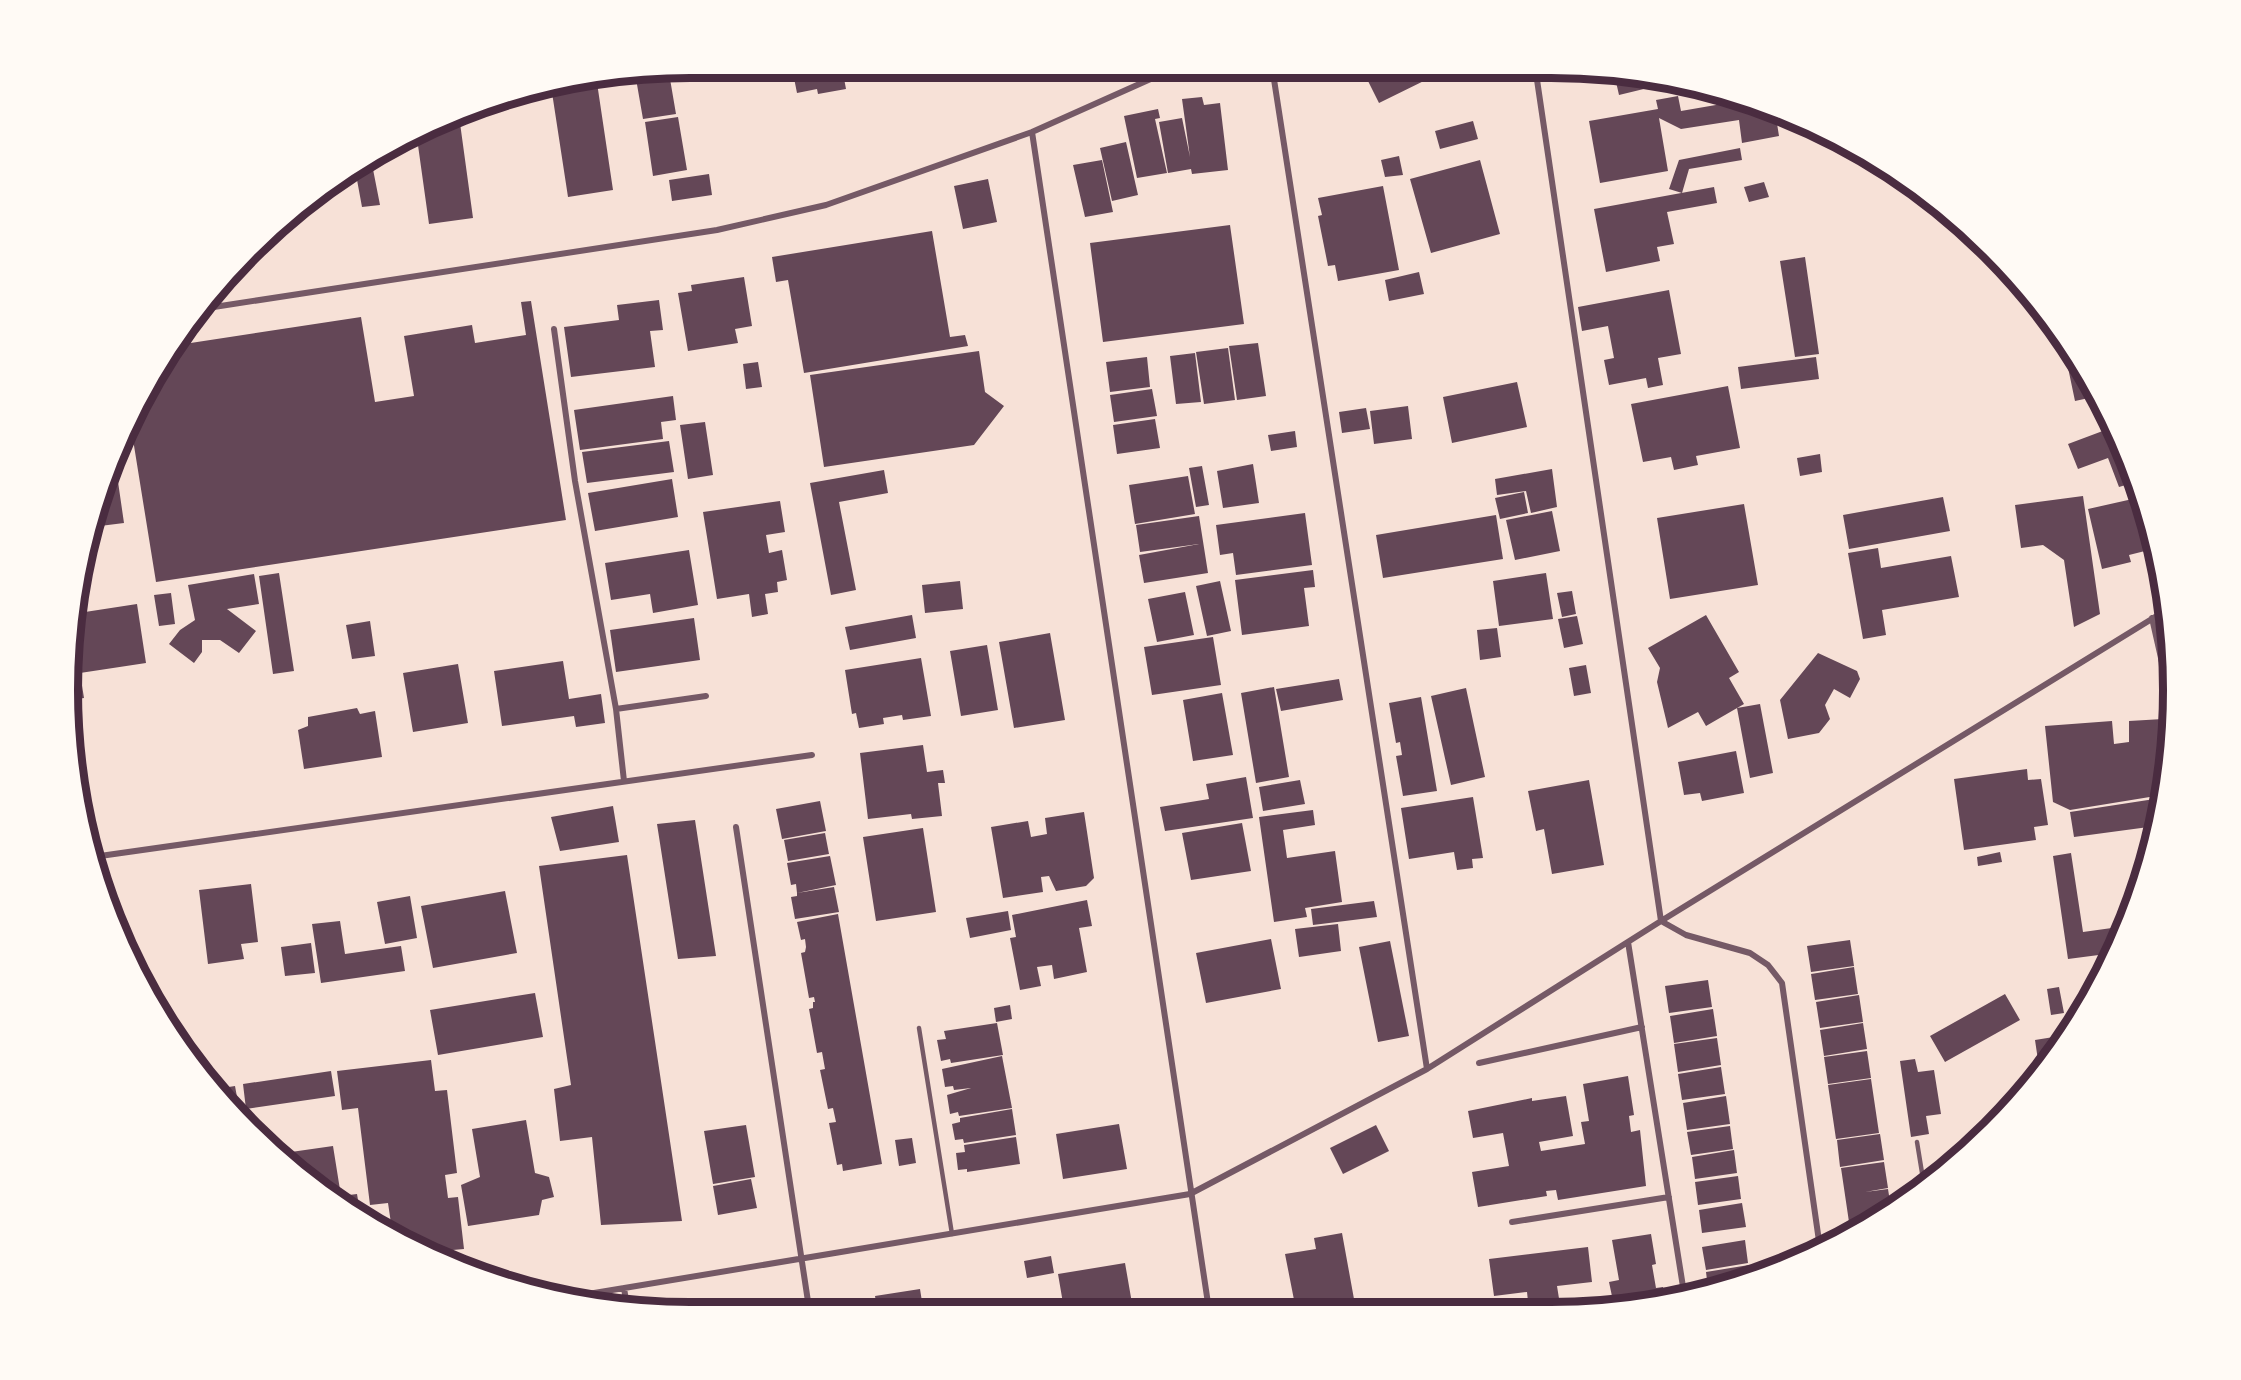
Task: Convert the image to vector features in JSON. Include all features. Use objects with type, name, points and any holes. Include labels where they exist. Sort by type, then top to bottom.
[{"type":"street","points":[[212,307],[717,230],[826,205],[1032,132],[1153,78]]},
{"type":"street","points":[[1274,78],[1427,1069]]},
{"type":"street","points":[[1537,78],[1661,921]]},
{"type":"street","points":[[1032,132],[1208,1302]]},
{"type":"street","points":[[554,329],[575,481],[616,709],[624,781]]},
{"type":"street","points":[[591,1294],[1190,1194],[1427,1069],[1661,921],[2158,614]]},
{"type":"street","points":[[2152,618],[2162,664]]},
{"type":"street","points":[[616,709],[706,696]]},
{"type":"street","points":[[101,856],[812,755]]},
{"type":"street","points":[[736,827],[804,1258],[808,1302]]},
{"type":"street","points":[[1661,921],[1686,935],[1750,953],[1768,965],[1782,983],[1819,1240]]},
{"type":"street","points":[[1628,942],[1683,1287]]},
{"type":"street","points":[[1479,1063],[1642,1027]]},
{"type":"street","points":[[1512,1222],[1669,1197]]},
{"type":"street","points":[[624,1288],[626,1299]]},
{"type":"lane","points":[[919,1028],[952,1234]]},
{"type":"lane","points":[[1917,1142],[1923,1177]]},
{"type":"building","points":[[794,78],[844,78],[846,89],[818,94],[817,89],[797,93]]},
{"type":"building","points":[[1366,78],[1430,78],[1379,103]]},
{"type":"building","points":[[670,79],[676,114],[643,119],[636,80]]},
{"type":"building","points":[[1616,81],[1652,87],[1619,95]]},
{"type":"building","points":[[597,85],[613,190],[568,197],[552,94]]},
{"type":"building","points":[[1678,96],[1681,111],[1725,103],[1748,110],[1777,122],[1779,136],[1742,143],[1739,120],[1681,129],[1659,118],[1668,171],[1600,183],[1589,121],[1658,109],[1656,100]]},
{"type":"building","points":[[1202,97],[1204,105],[1220,103],[1228,170],[1192,174],[1191,169],[1168,173],[1159,122],[1182,118],[1190,157],[1182,99]]},
{"type":"building","points":[[1158,109],[1160,118],[1155,119],[1167,173],[1137,178],[1124,116]]},
{"type":"building","points":[[678,117],[687,170],[653,176],[645,122]]},
{"type":"building","points":[[1473,121],[1478,139],[1440,149],[1435,131]]},
{"type":"building","points":[[460,123],[473,218],[429,224],[418,142]]},
{"type":"building","points":[[1126,142],[1138,195],[1112,201],[1100,148]]},
{"type":"building","points":[[1740,148],[1742,160],[1689,169],[1682,193],[1669,189],[1679,160]]},
{"type":"building","points":[[1399,156],[1403,175],[1385,177],[1381,160]]},
{"type":"building","points":[[1102,160],[1113,212],[1085,217],[1073,165]]},
{"type":"building","points":[[1480,160],[1500,234],[1431,253],[1410,179]]},
{"type":"building","points":[[373,167],[380,205],[362,207],[356,177]]},
{"type":"building","points":[[709,174],[712,195],[672,201],[669,180]]},
{"type":"building","points":[[988,179],[997,222],[963,229],[954,186]]},
{"type":"building","points":[[1764,182],[1769,197],[1749,202],[1744,187]]},
{"type":"building","points":[[1383,186],[1399,270],[1338,281],[1335,265],[1328,266],[1318,216],[1322,215],[1318,198]]},
{"type":"building","points":[[1714,187],[1717,203],[1667,212],[1674,244],[1657,247],[1660,261],[1606,272],[1594,209]]},
{"type":"building","points":[[1230,225],[1244,324],[1103,342],[1090,243]]},
{"type":"building","points":[[932,231],[950,337],[965,335],[968,346],[804,373],[788,280],[776,282],[772,257]]},
{"type":"building","points":[[1805,257],[1819,354],[1795,357],[1780,261]]},
{"type":"building","points":[[1419,272],[1424,294],[1389,301],[1385,280]]},
{"type":"building","points":[[744,277],[752,326],[735,329],[738,343],[688,351],[678,293],[692,291],[691,285]]},
{"type":"building","points":[[1669,290],[1681,354],[1658,358],[1663,385],[1648,388],[1646,378],[1609,385],[1604,360],[1614,358],[1608,326],[1582,331],[1578,307]]},
{"type":"building","points":[[659,300],[663,330],[650,331],[655,367],[571,377],[564,327],[619,320],[617,305]]},
{"type":"building","points":[[531,301],[566,520],[156,582],[133,438],[160,384],[185,344],[361,317],[375,402],[414,396],[404,336],[472,325],[475,343],[526,335],[521,302]]},
{"type":"building","points":[[1258,343],[1266,396],[1237,400],[1229,346]]},
{"type":"building","points":[[1228,348],[1235,400],[1204,404],[1196,352]]},
{"type":"building","points":[[979,351],[985,392],[1004,406],[974,445],[824,467],[810,375]]},
{"type":"building","points":[[1195,353],[1201,402],[1176,404],[1170,356]]},
{"type":"building","points":[[1147,357],[1150,387],[1110,392],[1106,362]]},
{"type":"building","points":[[1816,357],[1819,379],[1741,389],[1738,367]]},
{"type":"building","points":[[2067,361],[2089,398],[2075,401]]},
{"type":"building","points":[[758,362],[762,387],[746,389],[743,364]]},
{"type":"building","points":[[1517,382],[1527,427],[1452,443],[1443,397]]},
{"type":"building","points":[[1728,386],[1740,448],[1696,456],[1698,465],[1674,470],[1671,457],[1643,462],[1631,404]]},
{"type":"building","points":[[1152,389],[1157,416],[1114,422],[1110,395]]},
{"type":"building","points":[[673,396],[676,420],[661,422],[663,439],[580,450],[574,410]]},
{"type":"building","points":[[1408,406],[1412,439],[1374,444],[1370,411]]},
{"type":"building","points":[[1366,408],[1370,429],[1342,433],[1339,412]]},
{"type":"building","points":[[1155,419],[1160,448],[1117,454],[1113,425]]},
{"type":"building","points":[[705,422],[713,475],[688,479],[680,425]]},
{"type":"building","points":[[2105,430],[2128,484],[2119,487],[2108,458],[2078,469],[2068,444]]},
{"type":"building","points":[[1295,431],[1297,447],[1271,451],[1268,435]]},
{"type":"building","points":[[669,441],[674,472],[587,483],[582,452]]},
{"type":"building","points":[[1820,454],[1822,472],[1800,476],[1797,458]]},
{"type":"building","points":[[1253,464],[1259,503],[1223,508],[1217,471]]},
{"type":"building","points":[[1202,466],[1209,505],[1196,507],[1189,468]]},
{"type":"building","points":[[1552,469],[1557,507],[1531,513],[1526,491],[1497,495],[1495,479]]},
{"type":"building","points":[[884,470],[888,493],[839,502],[856,590],[831,595],[810,483]]},
{"type":"building","points":[[117,475],[124,523],[101,526]]},
{"type":"building","points":[[1188,476],[1195,514],[1135,524],[1129,485]]},
{"type":"building","points":[[672,479],[678,517],[595,531],[588,493]]},
{"type":"building","points":[[1524,492],[1528,513],[1500,519],[1495,498]]},
{"type":"building","points":[[2083,496],[2100,614],[2074,627],[2064,560],[2043,545],[2021,548],[2015,505]]},
{"type":"building","points":[[1943,497],[1950,531],[1849,549],[1843,515]]},
{"type":"building","points":[[2133,499],[2145,551],[2129,555],[2131,562],[2102,569],[2088,509]]},
{"type":"building","points":[[780,501],[785,532],[766,535],[769,553],[782,550],[787,580],[777,582],[778,592],[765,594],[768,614],[752,617],[749,594],[717,599],[703,512]]},
{"type":"building","points":[[1744,504],[1758,585],[1670,599],[1657,518]]},
{"type":"building","points":[[1552,511],[1560,551],[1515,560],[1506,520]]},
{"type":"building","points":[[1305,513],[1312,565],[1236,575],[1233,553],[1220,555],[1216,525]]},
{"type":"building","points":[[1496,515],[1503,559],[1383,578],[1376,535]]},
{"type":"building","points":[[1199,516],[1208,573],[1144,583],[1139,555],[1199,544],[1140,552],[1136,525]]},
{"type":"building","points":[[1878,548],[1881,568],[1951,556],[1959,597],[1882,610],[1886,635],[1863,639],[1848,553]]},
{"type":"building","points":[[689,550],[698,605],[653,613],[650,594],[611,600],[605,563]]},
{"type":"building","points":[[1313,570],[1315,587],[1304,588],[1309,626],[1242,635],[1235,580]]},
{"type":"building","points":[[279,573],[294,671],[273,674],[259,576]]},
{"type":"building","points":[[1546,573],[1553,619],[1499,626],[1493,581]]},
{"type":"building","points":[[254,574],[259,604],[227,609],[256,631],[239,653],[220,640],[202,640],[202,652],[194,663],[169,644],[180,630],[195,620],[188,585]]},
{"type":"building","points":[[960,581],[963,609],[925,613],[922,585]]},
{"type":"building","points":[[1220,581],[1231,631],[1207,636],[1196,586]]},
{"type":"building","points":[[1572,591],[1576,614],[1562,617],[1557,593]]},
{"type":"building","points":[[1185,592],[1194,635],[1157,642],[1148,599]]},
{"type":"building","points":[[171,593],[175,624],[159,626],[154,595]]},
{"type":"building","points":[[137,604],[146,663],[80,673],[84,698],[78,699],[79,650],[83,612]]},
{"type":"building","points":[[912,615],[916,638],[850,650],[845,627]]},
{"type":"building","points":[[1706,615],[1739,672],[1729,678],[1744,704],[1706,726],[1698,712],[1668,728],[1657,682],[1660,668],[1648,648]]},
{"type":"building","points":[[1577,616],[1583,644],[1564,648],[1558,619]]},
{"type":"building","points":[[694,618],[700,660],[616,672],[610,630]]},
{"type":"building","points":[[370,621],[375,656],[352,659],[346,625]]},
{"type":"building","points":[[1497,628],[1501,657],[1480,660],[1477,630]]},
{"type":"building","points":[[1050,633],[1065,720],[1014,728],[999,642]]},
{"type":"building","points":[[1213,637],[1221,685],[1152,695],[1144,647]]},
{"type":"building","points":[[987,645],[998,710],[961,716],[950,651]]},
{"type":"building","points":[[1818,653],[1857,671],[1860,679],[1850,698],[1834,689],[1825,705],[1830,719],[1819,733],[1788,739],[1780,700]]},
{"type":"building","points":[[921,658],[931,716],[903,720],[902,715],[883,718],[884,724],[859,728],[856,713],[852,714],[845,670]]},
{"type":"building","points":[[563,661],[569,699],[601,694],[605,723],[576,727],[574,716],[502,726],[494,671]]},
{"type":"building","points":[[458,664],[468,723],[413,732],[403,673]]},
{"type":"building","points":[[1586,665],[1591,693],[1574,696],[1569,668]]},
{"type":"building","points":[[1339,679],[1343,700],[1281,711],[1276,689]]},
{"type":"building","points":[[1274,687],[1289,777],[1256,783],[1241,693]]},
{"type":"building","points":[[1466,688],[1485,777],[1451,785],[1431,696]]},
{"type":"building","points":[[1222,693],[1233,755],[1193,761],[1183,700]]},
{"type":"building","points":[[1421,697],[1437,791],[1403,796],[1396,756],[1402,755],[1400,742],[1396,743],[1389,703]]},
{"type":"building","points":[[1760,704],[1773,773],[1750,778],[1737,708]]},
{"type":"building","points":[[357,708],[360,714],[375,711],[382,757],[304,769],[298,730],[308,726],[308,717]]},
{"type":"building","points":[[2162,719],[2153,796],[2070,810],[2053,802],[2045,726],[2112,721],[2114,744],[2129,742],[2129,721]]},
{"type":"building","points":[[923,745],[927,772],[943,770],[945,783],[938,783],[942,816],[912,819],[911,814],[868,819],[860,753]]},
{"type":"building","points":[[1736,751],[1744,793],[1702,801],[1700,793],[1684,795],[1678,762]]},
{"type":"building","points":[[2027,769],[2028,780],[2041,779],[2048,825],[2034,827],[2036,840],[1964,850],[1954,779]]},
{"type":"building","points":[[1246,777],[1253,818],[1165,831],[1160,807],[1209,799],[1206,784]]},
{"type":"building","points":[[1300,780],[1305,804],[1263,811],[1259,787]]},
{"type":"building","points":[[1589,780],[1604,865],[1552,874],[1544,829],[1536,831],[1528,791]]},
{"type":"building","points":[[1473,797],[1483,858],[1472,859],[1473,868],[1457,870],[1454,852],[1409,859],[1401,808]]},
{"type":"building","points":[[2153,799],[2147,827],[2074,837],[2070,812]]},
{"type":"building","points":[[820,801],[826,831],[782,839],[776,809]]},
{"type":"building","points":[[613,806],[619,842],[560,851],[551,817]]},
{"type":"building","points":[[1313,810],[1315,825],[1283,830],[1287,858],[1335,851],[1342,902],[1305,908],[1307,917],[1274,922],[1259,817]]},
{"type":"building","points":[[1084,812],[1094,878],[1086,886],[1056,891],[1049,876],[1041,877],[1043,892],[1003,898],[991,827],[1028,821],[1031,837],[1047,834],[1045,818]]},
{"type":"building","points":[[695,820],[716,956],[678,959],[657,824]]},
{"type":"building","points":[[1242,823],[1251,871],[1191,880],[1182,833]]},
{"type":"building","points":[[923,828],[936,912],[876,921],[863,837]]},
{"type":"building","points":[[825,833],[829,854],[788,861],[784,840]]},
{"type":"building","points":[[2000,852],[2002,862],[1978,866],[1977,857]]},
{"type":"building","points":[[2071,853],[2083,932],[2114,928],[2103,954],[2068,959],[2053,856]]},
{"type":"building","points":[[627,855],[682,1221],[601,1225],[592,1137],[560,1141],[554,1089],[571,1085],[539,866]]},
{"type":"building","points":[[830,856],[836,885],[797,893],[796,884],[791,885],[787,863]]},
{"type":"building","points":[[251,884],[258,942],[241,944],[244,959],[208,964],[199,890]]},
{"type":"building","points":[[834,887],[839,912],[795,919],[791,897],[797,896],[797,893]]},
{"type":"building","points":[[505,891],[517,953],[433,968],[421,906]]},
{"type":"building","points":[[410,896],[417,938],[385,944],[377,902]]},
{"type":"building","points":[[1087,900],[1092,926],[1079,928],[1087,972],[1054,979],[1052,965],[1037,967],[1041,986],[1020,990],[1010,938],[1016,937],[1012,915]]},
{"type":"building","points":[[1374,901],[1377,917],[1313,925],[1311,909]]},
{"type":"building","points":[[1008,911],[1011,930],[970,938],[966,918]]},
{"type":"building","points":[[838,914],[882,1164],[843,1171],[842,1164],[837,1165],[829,1123],[836,1122],[833,1108],[828,1109],[820,1070],[825,1069],[822,1052],[817,1053],[809,1009],[813,1008],[813,1002],[815,1002],[814,997],[809,998],[801,953],[805,952],[805,939],[801,940],[797,922]]},
{"type":"building","points":[[340,921],[345,954],[401,946],[405,971],[321,983],[312,924]]},
{"type":"building","points":[[1338,924],[1341,951],[1299,957],[1295,929]]},
{"type":"building","points":[[1271,939],[1281,989],[1206,1003],[1196,953]]},
{"type":"building","points":[[1850,940],[1854,966],[1811,972],[1807,946]]},
{"type":"building","points":[[1390,941],[1409,1036],[1378,1042],[1359,947]]},
{"type":"building","points":[[311,943],[315,973],[285,976],[281,947]]},
{"type":"building","points":[[1854,967],[1858,994],[1815,1000],[1811,974]]},
{"type":"building","points":[[1708,980],[1712,1007],[1669,1013],[1665,986]]},
{"type":"building","points":[[2059,987],[2064,1013],[2051,1015],[2047,989]]},
{"type":"building","points":[[535,993],[543,1037],[438,1055],[430,1010]]},
{"type":"building","points":[[2005,994],[2020,1020],[1945,1062],[1930,1036]]},
{"type":"building","points":[[1859,995],[1863,1022],[1820,1028],[1816,1002]]},
{"type":"building","points":[[1010,1005],[1012,1019],[996,1022],[994,1008]]},
{"type":"building","points":[[1713,1009],[1717,1036],[1674,1043],[1670,1016]]},
{"type":"building","points":[[997,1023],[1003,1055],[951,1063],[950,1059],[941,1061],[937,1040],[946,1039],[944,1031]]},
{"type":"building","points":[[1863,1023],[1867,1049],[1824,1056],[1820,1030]]},
{"type":"building","points":[[2055,1037],[2038,1061],[2035,1040]]},
{"type":"building","points":[[1717,1038],[1721,1065],[1678,1072],[1674,1044]]},
{"type":"building","points":[[1867,1051],[1871,1078],[1828,1084],[1824,1057]]},
{"type":"building","points":[[1002,1056],[1012,1108],[959,1116],[958,1112],[950,1114],[947,1095],[971,1088],[954,1090],[953,1086],[945,1087],[942,1069]]},
{"type":"building","points":[[1915,1059],[1918,1072],[1934,1070],[1941,1114],[1926,1116],[1929,1134],[1911,1137],[1900,1061]]},
{"type":"building","points":[[431,1060],[435,1091],[447,1090],[457,1173],[445,1175],[448,1198],[458,1197],[464,1249],[446,1251],[419,1239],[391,1224],[388,1203],[370,1205],[358,1108],[342,1110],[337,1071]]},
{"type":"building","points":[[1721,1067],[1725,1094],[1682,1100],[1678,1074]]},
{"type":"building","points":[[331,1071],[335,1096],[246,1109],[243,1084]]},
{"type":"building","points":[[1628,1076],[1634,1115],[1629,1116],[1631,1132],[1640,1130],[1646,1186],[1558,1200],[1556,1190],[1546,1191],[1547,1196],[1478,1207],[1472,1172],[1509,1166],[1503,1133],[1473,1138],[1468,1111],[1532,1098],[1532,1101],[1566,1096],[1573,1136],[1539,1142],[1541,1151],[1585,1144],[1581,1122],[1589,1121],[1583,1084]]},
{"type":"building","points":[[1871,1079],[1879,1133],[1836,1139],[1828,1085]]},
{"type":"building","points":[[235,1086],[238,1103],[230,1094],[225,1088]]},
{"type":"building","points":[[1726,1096],[1730,1124],[1687,1130],[1683,1103]]},
{"type":"building","points":[[1012,1109],[1016,1135],[964,1143],[963,1139],[955,1140],[952,1124],[960,1122],[960,1118]]},
{"type":"building","points":[[526,1120],[535,1173],[549,1177],[554,1197],[542,1200],[539,1215],[468,1226],[461,1185],[480,1177],[472,1129]]},
{"type":"building","points":[[1119,1124],[1127,1169],[1063,1179],[1056,1134]]},
{"type":"building","points":[[746,1125],[755,1177],[713,1184],[704,1131]]},
{"type":"building","points":[[1376,1125],[1389,1151],[1343,1174],[1330,1148]]},
{"type":"building","points":[[1730,1126],[1733,1149],[1691,1155],[1687,1132]]},
{"type":"building","points":[[1880,1134],[1884,1160],[1840,1167],[1837,1140]]},
{"type":"building","points":[[1016,1137],[1020,1164],[967,1172],[967,1169],[958,1170],[956,1153],[965,1152],[964,1145]]},
{"type":"building","points":[[912,1138],[916,1163],[899,1166],[895,1140]]},
{"type":"building","points":[[333,1146],[340,1192],[317,1176],[289,1152]]},
{"type":"building","points":[[1734,1150],[1737,1173],[1695,1179],[1692,1157]]},
{"type":"building","points":[[1884,1162],[1888,1188],[1865,1192],[1888,1189],[1890,1200],[1857,1220],[1849,1222],[1841,1168]]},
{"type":"building","points":[[1738,1176],[1741,1199],[1698,1205],[1695,1182]]},
{"type":"building","points":[[751,1179],[757,1208],[718,1215],[713,1186]]},
{"type":"building","points":[[357,1194],[359,1204],[345,1196]]},
{"type":"building","points":[[1742,1203],[1746,1227],[1702,1233],[1699,1210]]},
{"type":"building","points":[[1342,1233],[1355,1302],[1294,1302],[1285,1254],[1316,1249],[1314,1238]]},
{"type":"building","points":[[1651,1234],[1656,1264],[1652,1265],[1656,1288],[1663,1287],[1663,1291],[1613,1299],[1609,1282],[1619,1280],[1612,1240]]},
{"type":"building","points":[[1745,1240],[1748,1263],[1706,1270],[1702,1247]]},
{"type":"building","points":[[1588,1247],[1592,1282],[1557,1286],[1560,1302],[1528,1302],[1527,1292],[1494,1296],[1489,1259]]},
{"type":"building","points":[[1051,1256],[1054,1273],[1027,1278],[1024,1261]]},
{"type":"building","points":[[1125,1263],[1132,1302],[1063,1302],[1058,1274]]},
{"type":"building","points":[[1749,1265],[1750,1269],[1707,1281],[1706,1272]]},
{"type":"building","points":[[920,1289],[922,1302],[876,1302],[875,1296]]},
{"type":"building","points":[[1055,1298],[1055,1302],[1015,1302]]}]
